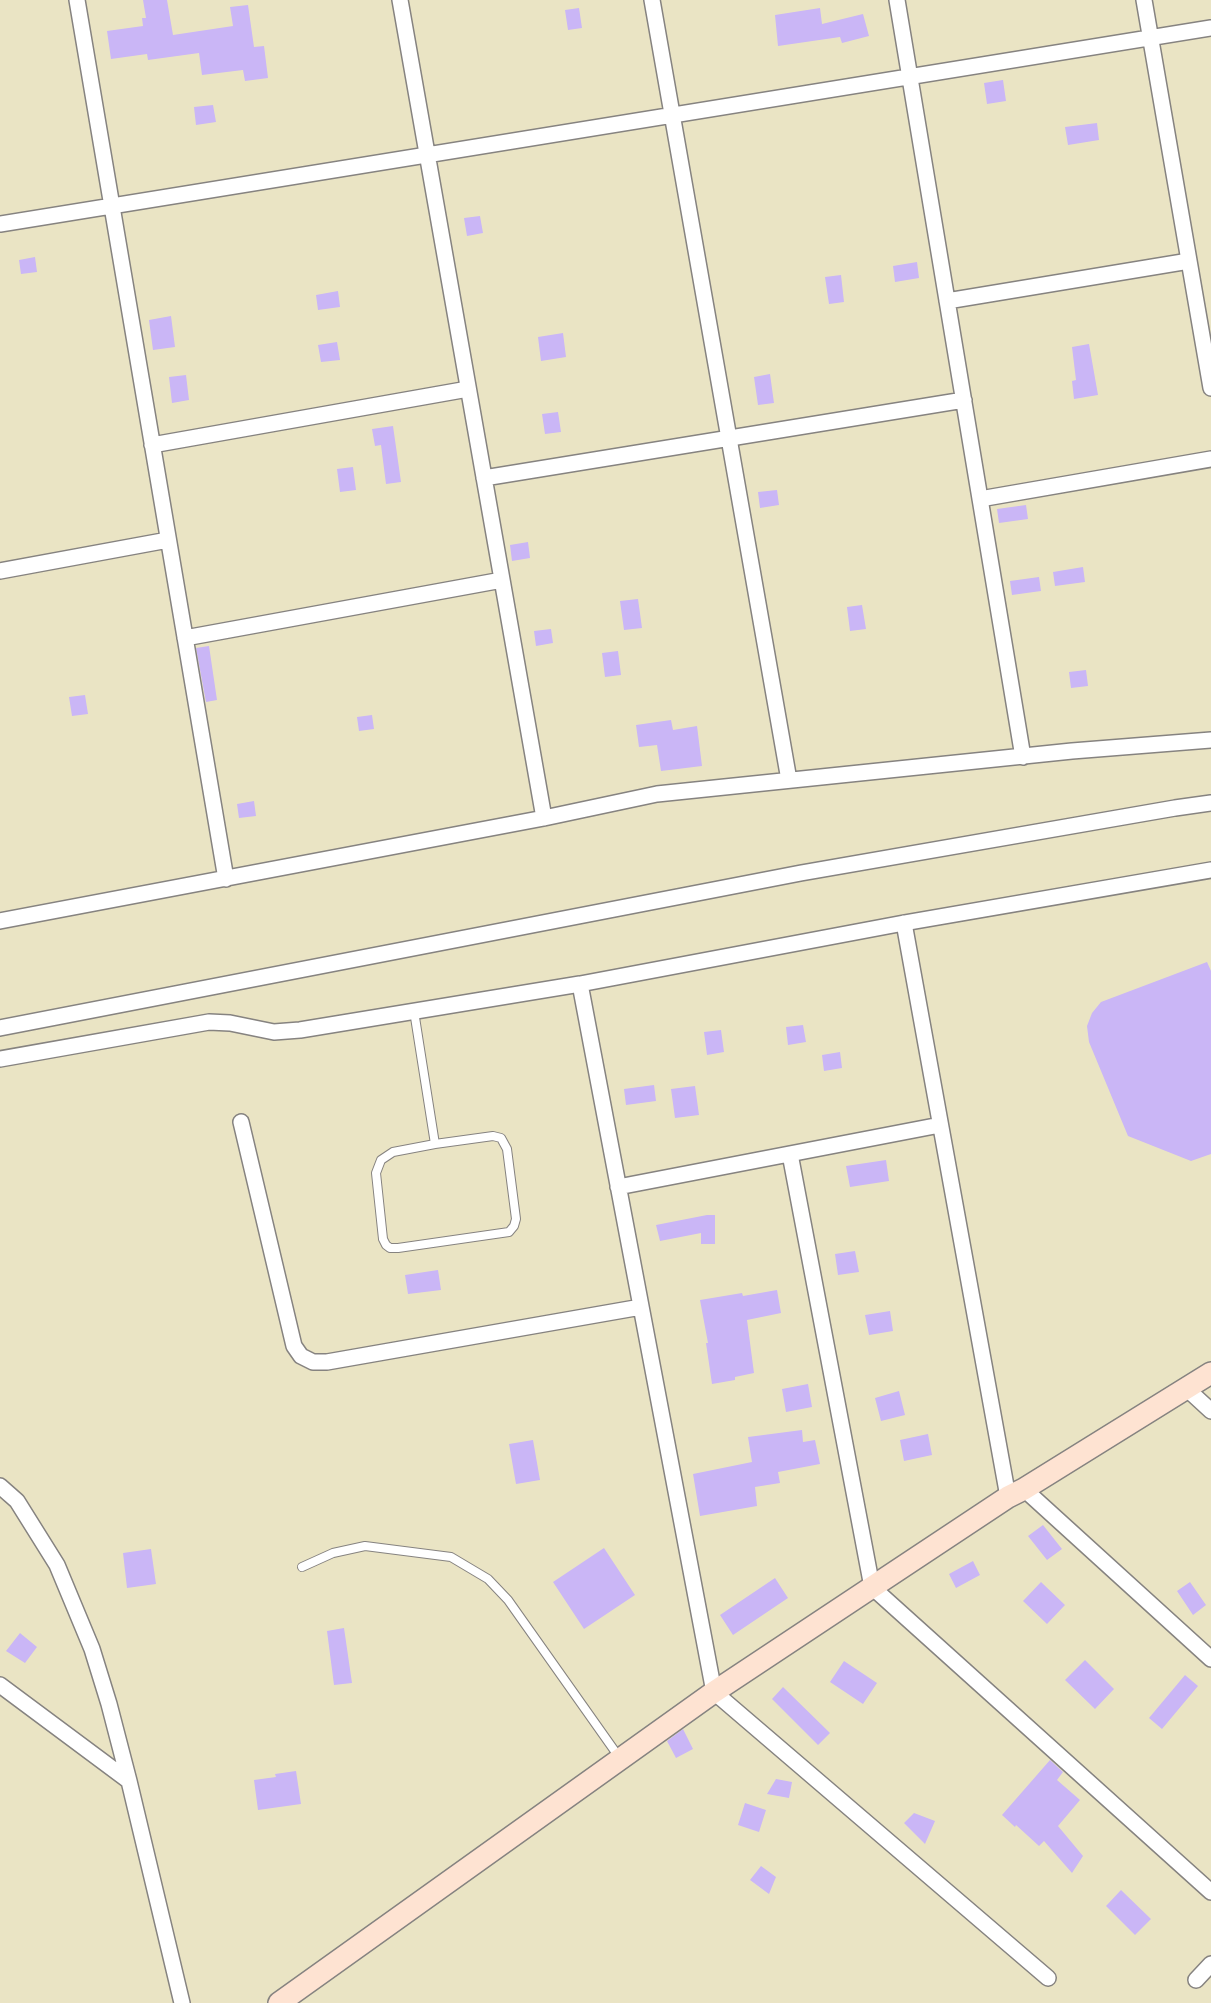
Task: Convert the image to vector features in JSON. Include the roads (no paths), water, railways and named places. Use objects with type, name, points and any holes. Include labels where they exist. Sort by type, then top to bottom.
[{"type":"street","points":[[77,0],[226,879]]},
{"type":"street","points":[[400,0],[544,818]]},
{"type":"street","points":[[652,0],[789,780]]},
{"type":"street","points":[[897,0],[1023,757]]},
{"type":"street","points":[[1144,0],[1189,261],[1208,357],[1211,388]]},
{"type":"street","points":[[0,224],[1211,28]]},
{"type":"street","points":[[947,301],[1189,261]]},
{"type":"street","points":[[152,444],[468,389]]},
{"type":"street","points":[[484,478],[964,400]]},
{"type":"street","points":[[980,499],[1211,459]]},
{"type":"street","points":[[0,571],[168,540]]},
{"type":"street","points":[[185,638],[502,580]]},
{"type":"street","points":[[0,921],[544,818],[657,794],[1072,751],[1211,740]]},
{"type":"street","points":[[0,1028],[801,874],[1211,803]]},
{"type":"street","points":[[0,1058],[209,1022],[230,1023],[274,1032],[300,1030],[580,984],[904,923],[1211,870]]},
{"type":"street","points":[[904,923],[940,1125],[1016,1493],[1211,1659]]},
{"type":"street","points":[[580,984],[714,1692],[1048,1978]]},
{"type":"street","points":[[241,1122],[294,1346],[301,1356],[313,1362],[337,1361],[641,1307]]},
{"type":"street","points":[[618,1187],[940,1125]]},
{"type":"street","points":[[790,1154],[872,1587],[1211,1892]]},
{"type":"street","points":[[279,2003],[714,1692],[1016,1493],[1211,1373]]},
{"type":"street","points":[[1186,1388],[1211,1411]]},
{"type":"street","points":[[0,1486],[17,1501],[58,1565],[92,1649],[109,1704],[129,1781],[182,2003]]},
{"type":"street","points":[[0,1685],[129,1781]]},
{"type":"street","points":[[1196,1980],[1211,1964]]},
{"type":"lane","points":[[414,1011],[435,1144]]},
{"type":"lane","points":[[493,1136],[501,1138],[505,1142],[516,1219],[514,1226],[509,1232],[398,1248],[390,1248],[386,1245],[383,1240],[376,1172],[381,1160],[393,1152],[435,1144],[493,1136]]},
{"type":"lane","points":[[302,1567],[333,1553],[365,1546],[451,1557],[488,1579],[513,1607],[620,1758]]}]
